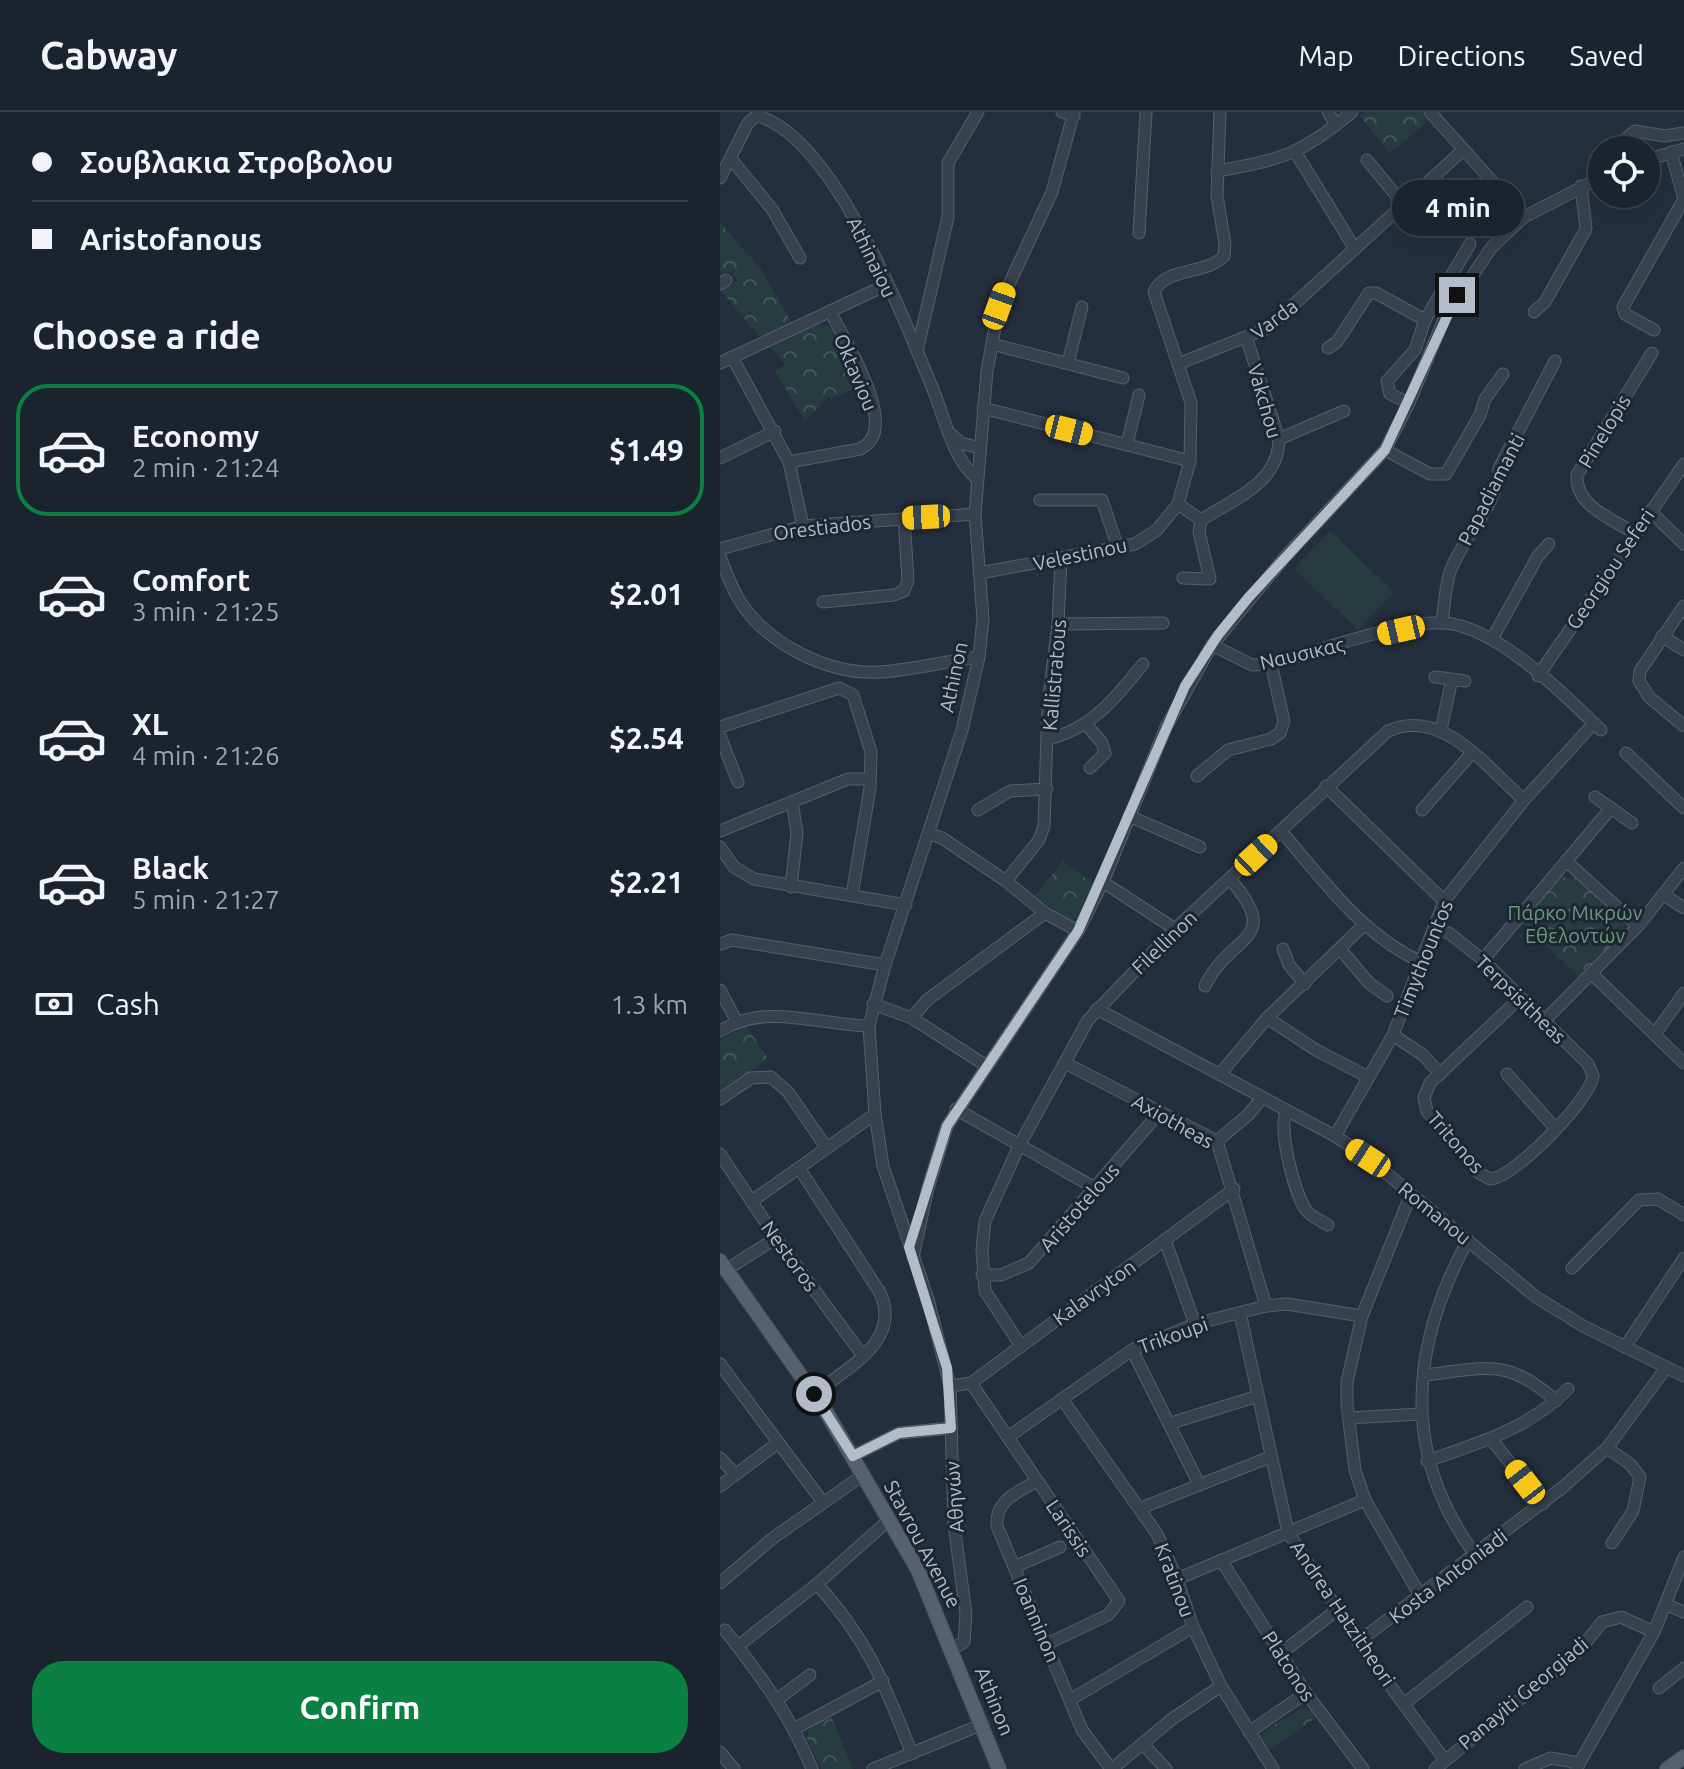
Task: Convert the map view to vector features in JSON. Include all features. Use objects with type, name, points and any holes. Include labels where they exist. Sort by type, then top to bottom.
[{"type":"main road","name":"Stavrou Avenue","points":[[723,1265],[814,1394],[853,1456],[918,1570],[953,1649]]},
{"type":"main road","name":"Athinon","points":[[953,1649],[999,1769]]},
{"type":"main road","points":[[1667,1769],[1684,1757]]},
{"type":"street","points":[[917,351],[948,217],[946,181],[950,156],[978,112]]},
{"type":"street","points":[[1139,233],[1146,112]]},
{"type":"street","points":[[1220,112],[1217,171],[1260,165],[1296,153],[1352,112]]},
{"type":"street","points":[[1328,112],[1336,125]]},
{"type":"street","points":[[1430,112],[1524,217]]},
{"type":"street","name":"Athinon","points":[[911,1252],[883,1166],[875,1114],[869,1026],[885,965],[930,834],[979,657],[983,619],[975,514],[983,408],[992,344],[1002,297],[1052,192],[1070,113]]},
{"type":"street","name":"Athinaiou","points":[[731,159],[752,117],[765,118],[785,131],[825,169],[844,198],[917,351],[959,456],[977,479]]},
{"type":"street","points":[[1629,136],[1635,131],[1665,136],[1684,133]]},
{"type":"street","name":"Varda","points":[[1178,364],[1247,340],[1268,328],[1353,246],[1462,151]]},
{"type":"street","points":[[1654,330],[1625,314],[1623,307],[1684,199],[1678,151]]},
{"type":"street","points":[[1296,153],[1353,246]]},
{"type":"street","points":[[720,178],[731,159],[772,209],[800,258]]},
{"type":"street","points":[[1367,160],[1403,204]]},
{"type":"street","name":"Velestinou","points":[[980,573],[1118,548],[1150,535],[1178,504],[1190,461],[1191,403],[1154,297],[1156,286],[1164,280],[1214,265],[1224,256],[1217,171]]},
{"type":"street","points":[[911,1252],[939,1145],[956,1109],[1078,931],[1103,882],[1185,686],[1212,645],[1285,557],[1385,450],[1457,295],[1491,248],[1524,217],[1588,183]]},
{"type":"street","points":[[1534,312],[1545,302],[1586,229],[1581,186]]},
{"type":"street","points":[[1409,403],[1390,394],[1387,381],[1410,358],[1425,320],[1470,244]]},
{"type":"street","points":[[720,363],[886,285]]},
{"type":"street","points":[[1328,348],[1340,338],[1366,295],[1376,293],[1425,320]]},
{"type":"street","points":[[1068,363],[1082,307]]},
{"type":"street","name":"Oktaviou","points":[[789,462],[860,449],[870,444],[876,433],[876,417],[867,389],[830,311]]},
{"type":"street","name":"Vakchou","points":[[1201,520],[1266,477],[1275,465],[1279,439],[1247,340]]},
{"type":"street","points":[[992,344],[1123,378]]},
{"type":"street","name":"Pinelopis","points":[[1634,533],[1583,501],[1576,486],[1577,475],[1652,353]]},
{"type":"street","points":[[732,357],[775,431],[789,462],[803,526]]},
{"type":"street","name":"Papadiamanti","points":[[1442,623],[1454,562],[1490,497],[1499,479],[1499,468],[1555,361]]},
{"type":"street","points":[[1385,450],[1430,474],[1446,474],[1480,415],[1485,399],[1503,374]]},
{"type":"street","points":[[1127,444],[1139,395]]},
{"type":"street","points":[[983,408],[1190,461]]},
{"type":"street","points":[[1279,439],[1344,411]]},
{"type":"street","points":[[720,458],[775,431]]},
{"type":"street","points":[[950,433],[961,443],[980,448]]},
{"type":"street","name":"Georgiou Seferi","points":[[1538,676],[1684,464]]},
{"type":"street","points":[[1040,500],[1102,500],[1118,548]]},
{"type":"street","points":[[1178,504],[1201,520],[1199,532],[1211,577],[1206,581],[1183,578]]},
{"type":"street","points":[[1650,511],[1684,544]]},
{"type":"street","name":"Orestiados","points":[[720,549],[803,526],[975,514]]},
{"type":"street","points":[[823,602],[894,595],[904,591],[908,580],[904,518]]},
{"type":"street","points":[[1492,639],[1538,556],[1549,544]]},
{"type":"street","points":[[720,557],[739,600],[751,616],[778,639],[811,658],[838,667],[880,672],[979,657]]},
{"type":"street","name":"Kallistratous","points":[[1006,881],[1041,834],[1047,789],[1048,704],[1058,624],[1061,560]]},
{"type":"street","points":[[1684,606],[1640,671],[1639,681],[1649,697],[1684,726]]},
{"type":"street","points":[[1058,624],[1163,623]]},
{"type":"street","name":"Ναυσικας","points":[[1212,645],[1240,661],[1271,664],[1358,640],[1442,623],[1468,628],[1492,639],[1597,726]]},
{"type":"street","points":[[1662,636],[1684,650]]},
{"type":"street","points":[[1048,739],[1086,724],[1102,712],[1143,664]]},
{"type":"street","points":[[1197,776],[1228,750],[1271,739],[1280,733],[1284,721],[1271,664]]},
{"type":"street","points":[[1435,677],[1458,680],[1441,730],[1524,800]]},
{"type":"street","points":[[720,727],[839,688],[853,695],[867,733],[870,779],[852,895]]},
{"type":"street","points":[[1086,724],[1102,743],[1105,753],[1090,768]]},
{"type":"street","name":"Filellinon","points":[[1021,1346],[985,1291],[982,1275],[985,1221],[1020,1144],[1097,1009],[1175,929],[1388,731],[1417,724],[1441,730]]},
{"type":"street","name":"Timythountos","points":[[1335,1136],[1393,1035],[1436,930],[1444,901],[1524,800],[1597,726]]},
{"type":"street","points":[[720,736],[738,782]]},
{"type":"street","points":[[1626,753],[1684,808]]},
{"type":"street","points":[[1422,810],[1471,754]]},
{"type":"street","points":[[720,831],[848,779],[870,779]]},
{"type":"street","points":[[1326,786],[1444,901]]},
{"type":"street","points":[[978,810],[1010,791],[1047,789]]},
{"type":"street","points":[[1595,797],[1632,823]]},
{"type":"street","points":[[791,887],[797,833],[792,802]]},
{"type":"street","points":[[1483,960],[1611,808]]},
{"type":"street","points":[[1129,816],[1200,847]]},
{"type":"street","points":[[1281,831],[1364,925],[1391,946],[1421,962]]},
{"type":"street","points":[[930,834],[942,838],[1006,881],[1045,913],[1078,931]]},
{"type":"street","points":[[720,847],[731,864],[745,875],[791,887],[906,905]]},
{"type":"street","points":[[1566,861],[1638,926]]},
{"type":"street","points":[[1545,1020],[1638,926],[1684,868]]},
{"type":"street","points":[[1205,986],[1217,966],[1246,937],[1255,921],[1253,905],[1230,879]]},
{"type":"street","points":[[1103,882],[1175,929]]},
{"type":"street","points":[[1664,895],[1684,908]]},
{"type":"street","points":[[912,1018],[927,1000],[1045,913]]},
{"type":"street","points":[[1220,1074],[1267,1018],[1364,925]]},
{"type":"street","name":"Terpsisitheas","points":[[1436,930],[1449,933],[1483,960],[1588,1064],[1593,1081]]},
{"type":"street","points":[[720,944],[732,940],[885,965]]},
{"type":"street","points":[[1283,949],[1285,960],[1305,984]]},
{"type":"street","points":[[1341,950],[1369,983],[1387,996]]},
{"type":"street","points":[[1592,974],[1684,1063]]},
{"type":"street","points":[[720,990],[736,1020]]},
{"type":"street","points":[[1655,1034],[1684,993]]},
{"type":"street","name":"Tritonos","points":[[1519,999],[1425,1091],[1425,1106],[1485,1177],[1495,1179],[1508,1175],[1587,1094],[1593,1081]]},
{"type":"street","points":[[873,1004],[912,1018],[985,1065]]},
{"type":"street","name":"Romanou","points":[[1097,1009],[1286,1113],[1335,1136],[1368,1158],[1536,1297],[1684,1376]]},
{"type":"street","points":[[720,1031],[736,1020],[768,1015],[869,1026]]},
{"type":"street","points":[[1267,1018],[1316,1050],[1368,1077]]},
{"type":"street","points":[[1393,1035],[1423,1055],[1440,1074]]},
{"type":"street","name":"Axiotheas","points":[[1065,1063],[1217,1141],[1234,1189],[1266,1306]]},
{"type":"street","points":[[1507,1074],[1555,1128]]},
{"type":"street","points":[[720,1099],[751,1078],[767,1075],[782,1084],[826,1147]]},
{"type":"street","points":[[1217,1141],[1248,1115],[1262,1098]]},
{"type":"street","points":[[956,1109],[1095,1188]]},
{"type":"street","name":"Aristotelous","points":[[982,1275],[1001,1275],[1029,1263],[1160,1112]]},
{"type":"street","points":[[1286,1113],[1282,1129],[1301,1200],[1307,1213],[1328,1225]]},
{"type":"street","points":[[752,1201],[875,1114]]},
{"type":"street","name":"Nestoros","points":[[720,1154],[776,1238],[863,1356]]},
{"type":"street","points":[[799,1168],[885,1301],[885,1325],[875,1346],[814,1394]]},
{"type":"street","name":"Kalavryton","points":[[950,1386],[971,1383],[1234,1189]]},
{"type":"street","points":[[1411,1194],[1362,1316],[1347,1382],[1355,1470],[1365,1500],[1421,1597]]},
{"type":"street","points":[[1572,1268],[1639,1200],[1658,1199],[1684,1215]]},
{"type":"street","points":[[723,1265],[776,1238]]},
{"type":"street","points":[[1165,1240],[1195,1324]]},
{"type":"street","points":[[1468,1240],[1447,1275],[1425,1375],[1420,1414],[1427,1461],[1446,1509],[1476,1556]]},
{"type":"street","name":"Αθηνών","points":[[911,1252],[950,1386],[954,1525],[966,1614],[964,1642],[953,1649]]},
{"type":"street","points":[[1625,1347],[1683,1261]]},
{"type":"street","name":"Trikoupi","points":[[1008,1437],[1132,1350],[1195,1324],[1266,1306],[1318,1307],[1362,1316]]},
{"type":"street","name":"Andrea Hatzitheori","points":[[1240,1313],[1288,1532],[1358,1642],[1444,1759]]},
{"type":"street","points":[[1132,1350],[1198,1482]]},
{"type":"street","points":[[720,1364],[822,1501]]},
{"type":"street","points":[[1425,1375],[1504,1367],[1532,1380],[1556,1401]]},
{"type":"street","name":"Kosta Antoniadi","points":[[1358,1642],[1543,1504],[1607,1448],[1666,1368]]},
{"type":"street","name":"Larissis","points":[[971,1383],[1119,1601],[1108,1615],[1047,1644]]},
{"type":"street","points":[[1427,1461],[1491,1439],[1531,1421],[1568,1389]]},
{"type":"street","points":[[1171,1423],[1258,1396]]},
{"type":"street","name":"Kratinou","points":[[1062,1399],[1141,1508],[1177,1579],[1193,1627],[1221,1686],[1273,1769]]},
{"type":"street","points":[[1349,1418],[1420,1414]]},
{"type":"street","points":[[853,1456],[899,1433],[951,1428]]},
{"type":"street","points":[[1491,1439],[1543,1504]]},
{"type":"street","points":[[720,1486],[778,1443]]},
{"type":"street","points":[[1607,1448],[1630,1464],[1640,1477],[1633,1511],[1612,1543]]},
{"type":"street","points":[[1141,1508],[1198,1482],[1270,1457]]},
{"type":"street","points":[[720,1458],[734,1473]]},
{"type":"street","points":[[720,1583],[822,1501],[863,1475]]},
{"type":"street","name":"Ioanninon","points":[[1037,1481],[1005,1500],[998,1510],[997,1526],[1088,1741],[1111,1769]]},
{"type":"street","points":[[1177,1579],[1365,1500]]},
{"type":"street","points":[[738,1646],[817,1584],[889,1520]]},
{"type":"street","points":[[1014,1567],[1060,1547]]},
{"type":"street","points":[[1525,1769],[1551,1758],[1578,1766],[1654,1632],[1684,1557]]},
{"type":"street","name":"Platonos","points":[[1221,1560],[1306,1693],[1363,1769]]},
{"type":"street","points":[[817,1584],[846,1617],[883,1681],[912,1754]]},
{"type":"street","points":[[1667,1605],[1684,1612]]},
{"type":"street","points":[[1405,1703],[1527,1607]]},
{"type":"street","points":[[1280,1654],[1337,1610]]},
{"type":"street","name":"Panayiti Georgiadi","points":[[1435,1769],[1579,1651],[1609,1618],[1621,1617],[1654,1632]]},
{"type":"street","points":[[1070,1700],[1193,1627]]},
{"type":"street","points":[[725,1630],[778,1699],[796,1728],[812,1769]]},
{"type":"street","points":[[1659,1688],[1684,1668]]},
{"type":"street","points":[[778,1699],[810,1675]]},
{"type":"street","points":[[796,1728],[883,1681]]},
{"type":"street","points":[[1111,1769],[1172,1719],[1221,1686]]},
{"type":"street","points":[[1249,1732],[1306,1693]]},
{"type":"street","points":[[873,1769],[983,1724]]},
{"type":"street","points":[[1143,1744],[1166,1769]]},
{"type":"street","points":[[720,1752],[734,1769]]},
{"type":"green space","points":[[1365,112],[1422,112],[1429,120],[1390,153],[1360,116]]},
{"type":"green space","points":[[720,223],[761,269],[791,322],[760,337],[721,291],[738,280],[731,272],[720,273]]},
{"type":"green space","points":[[820,323],[831,328],[859,387],[831,399],[829,396],[805,421],[775,371],[786,365],[769,346]]},
{"type":"green space","points":[[1330,531],[1394,592],[1358,630],[1294,569]]},
{"type":"green space","points":[[1063,861],[1094,884],[1079,917],[1069,921],[1035,896]]},
{"type":"green space","name":"Πάρκο Μικρών Εθελοντών","points":[[1562,877],[1580,878],[1626,922],[1622,933],[1580,978],[1521,922]]},
{"type":"green space","points":[[746,1026],[768,1058],[720,1093],[720,1040]]},
{"type":"green space","points":[[1304,1707],[1317,1717],[1268,1750],[1262,1737],[1266,1730]]},
{"type":"green space","points":[[831,1716],[853,1769],[821,1769],[807,1738],[809,1728]]},
{"type":"route","points":[[814,1394],[853,1456],[899,1433],[951,1428],[947,1368],[928,1299],[909,1247],[924,1209],[939,1145],[947,1126],[985,1065],[1078,931],[1103,882],[1185,686],[1218,635],[1248,598],[1385,450],[1457,295]]}]
